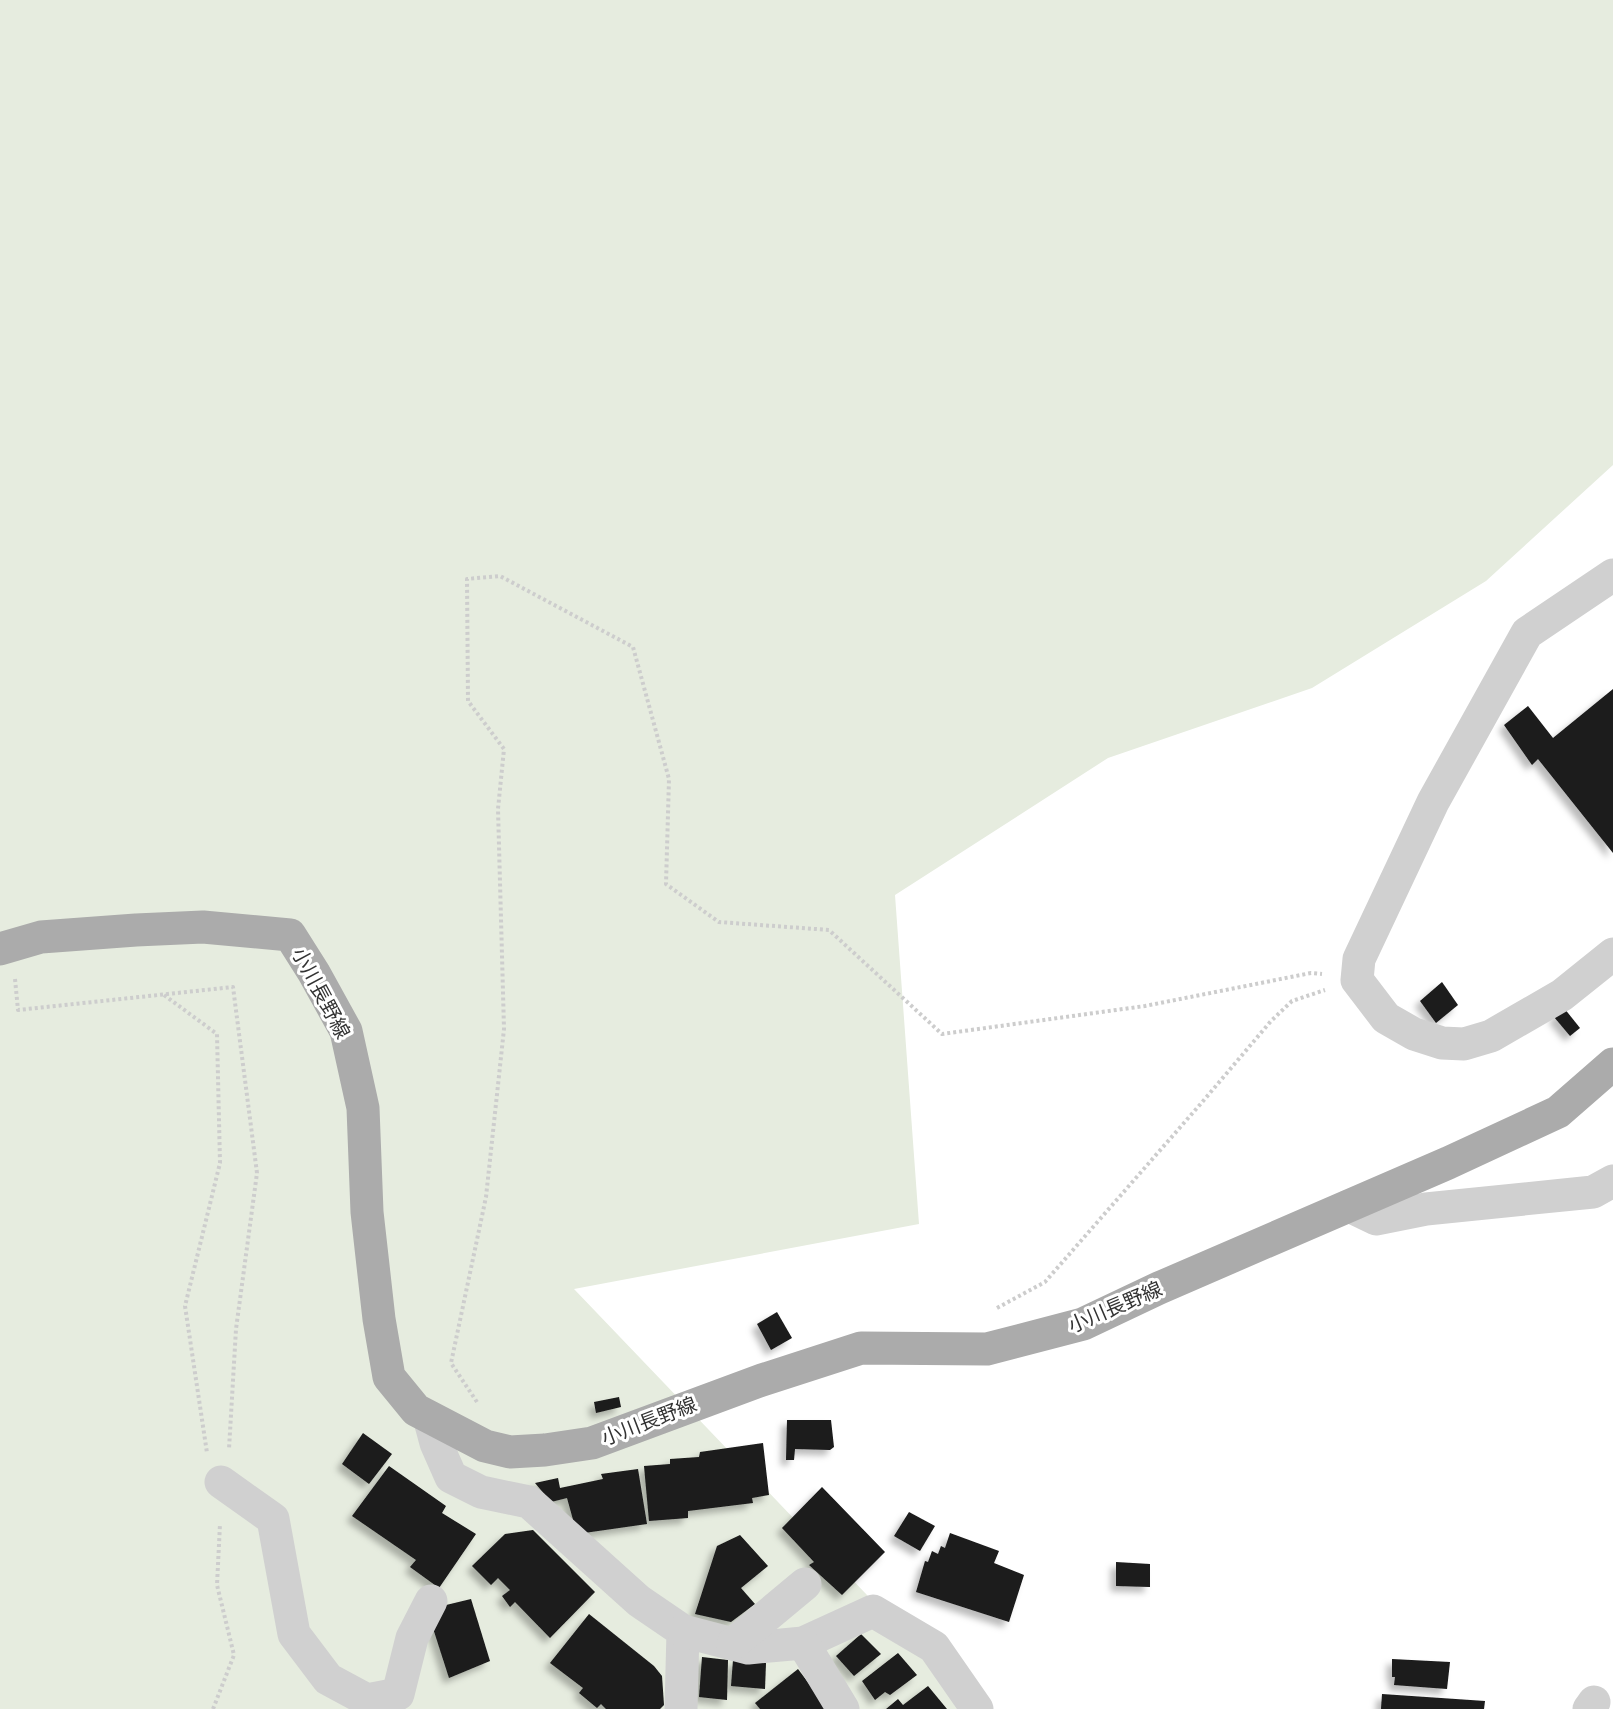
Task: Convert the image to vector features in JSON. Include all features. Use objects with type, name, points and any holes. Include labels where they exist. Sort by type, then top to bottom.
[{"type":"main road","name":"小川長野線","points":[[7,947],[41,937],[203,927],[290,935],[346,1031],[363,1108],[367,1212],[388,1377],[416,1410],[485,1446],[510,1452],[545,1450],[592,1443],[762,1380],[861,1348],[987,1349],[1083,1324],[1159,1288],[1558,1112],[1613,1064]]},
{"type":"street","points":[[1613,575],[1527,633],[1423,822],[1359,959],[1357,980],[1386,1018],[1414,1034],[1442,1043],[1464,1044],[1491,1036],[1562,995],[1613,954]]},
{"type":"street","points":[[1349,1206],[1376,1220],[1426,1209],[1593,1192],[1613,1181]]},
{"type":"street","points":[[429,1417],[436,1443],[452,1477],[481,1492],[529,1503],[639,1601],[683,1631],[748,1648],[803,1642],[873,1611],[934,1647],[977,1709]]},
{"type":"street","points":[[221,1482],[273,1519],[294,1634],[328,1679],[367,1700],[398,1694],[412,1638],[431,1601]]},
{"type":"street","points":[[733,1644],[806,1584]]},
{"type":"street","points":[[681,1709],[683,1631]]},
{"type":"street","points":[[803,1642],[843,1709]]},
{"type":"path","points":[[477,1403],[451,1363],[486,1197],[504,1029],[498,808],[504,749],[468,701],[467,579],[500,576],[633,647],[669,779],[666,884],[719,922],[830,930],[942,1034],[1145,1006],[1311,973],[1357,980]]},
{"type":"path","points":[[7,947],[18,1010],[233,987],[257,1173],[236,1329],[228,1461],[221,1482],[217,1585],[234,1655],[213,1709]]},
{"type":"path","points":[[996,1309],[1045,1282],[1271,1022],[1292,1001],[1357,980]]},
{"type":"path","points":[[164,994],[217,1034],[220,1163],[185,1306],[209,1471],[221,1482]]},
{"type":"shaded area","points":[[0,0],[1613,0],[1613,465],[1486,581],[1312,688],[1108,758],[895,895],[919,1224],[574,1289],[889,1618],[968,1709],[0,1709]]},
{"type":"building","points":[[1613,689],[1613,853],[1538,759],[1532,765],[1504,725],[1528,706],[1553,738]]},
{"type":"building","points":[[1442,982],[1458,1005],[1436,1023],[1420,1001]]},
{"type":"building","points":[[1564,1008],[1580,1028],[1570,1036],[1554,1017]]},
{"type":"building","points":[[777,1312],[792,1338],[771,1350],[757,1324]]},
{"type":"building","points":[[619,1397],[621,1407],[596,1413],[594,1402]]},
{"type":"building","points":[[787,1420],[831,1420],[834,1447],[830,1450],[795,1449],[794,1460],[786,1460]]},
{"type":"building","points":[[363,1433],[392,1454],[369,1484],[342,1464]]},
{"type":"building","points":[[763,1443],[769,1495],[752,1498],[753,1503],[688,1511],[688,1518],[649,1521],[644,1466],[670,1464],[670,1459],[699,1457],[700,1452]]},
{"type":"building","points":[[389,1466],[446,1506],[442,1513],[476,1534],[439,1588],[410,1567],[416,1560],[352,1516]]},
{"type":"building","points":[[638,1469],[647,1524],[577,1534],[567,1498],[551,1502],[535,1483],[558,1478],[560,1488],[603,1479],[601,1474]]},
{"type":"building","points":[[822,1487],[885,1552],[842,1595],[809,1565],[814,1562],[782,1528]]},
{"type":"building","points":[[909,1512],[935,1526],[920,1551],[894,1536]]},
{"type":"building","points":[[533,1530],[595,1592],[550,1638],[515,1602],[510,1607],[502,1596],[510,1590],[498,1578],[491,1585],[472,1566],[505,1534]]},
{"type":"building","points":[[950,1533],[999,1551],[994,1563],[1024,1575],[1009,1622],[916,1592],[925,1561],[928,1562],[932,1551],[938,1554],[941,1546],[945,1548]]},
{"type":"building","points":[[740,1535],[768,1566],[741,1588],[755,1604],[731,1622],[695,1614],[717,1546]]},
{"type":"building","points":[[1116,1562],[1150,1564],[1150,1587],[1116,1586]]},
{"type":"building","points":[[471,1599],[490,1661],[449,1678],[431,1622],[442,1606]]},
{"type":"building","points":[[589,1614],[654,1666],[662,1676],[664,1705],[660,1709],[606,1709],[601,1704],[597,1708],[579,1693],[583,1688],[550,1663]]},
{"type":"building","points":[[861,1634],[881,1654],[854,1676],[836,1656]]},
{"type":"building","points":[[898,1653],[917,1675],[890,1695],[885,1692],[875,1700],[862,1681]]},
{"type":"building","points":[[702,1657],[728,1660],[727,1700],[699,1697]]},
{"type":"building","points":[[1392,1659],[1450,1662],[1447,1689],[1394,1685]]},
{"type":"building","points":[[733,1660],[766,1663],[765,1689],[731,1686]]},
{"type":"building","points":[[798,1669],[828,1709],[760,1709],[755,1703]]},
{"type":"building","points":[[928,1686],[947,1709],[886,1709],[898,1699],[903,1705]]},
{"type":"building","points":[[1382,1694],[1485,1701],[1484,1709],[1381,1709]]}]
